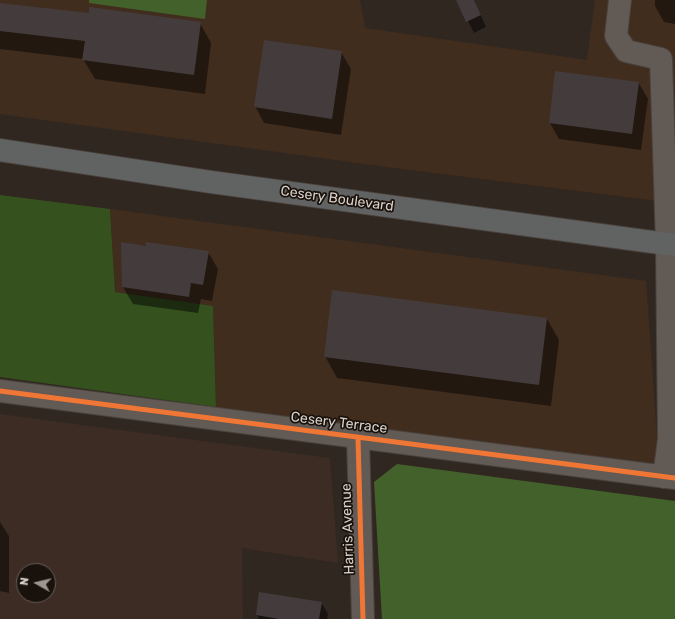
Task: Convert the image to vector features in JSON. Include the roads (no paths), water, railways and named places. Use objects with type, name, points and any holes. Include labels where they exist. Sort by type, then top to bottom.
[{"type":"main road","name":"Cesery Boulevard","points":[[0,150],[204,181],[671,245]]},
{"type":"street","points":[[620,0],[616,36],[626,51],[661,59],[671,245],[669,478]]},
{"type":"street","name":"Cesery Terrace","points":[[0,392],[669,478]]},
{"type":"street","name":"Harris Avenue","points":[[358,438],[363,619]]}]
